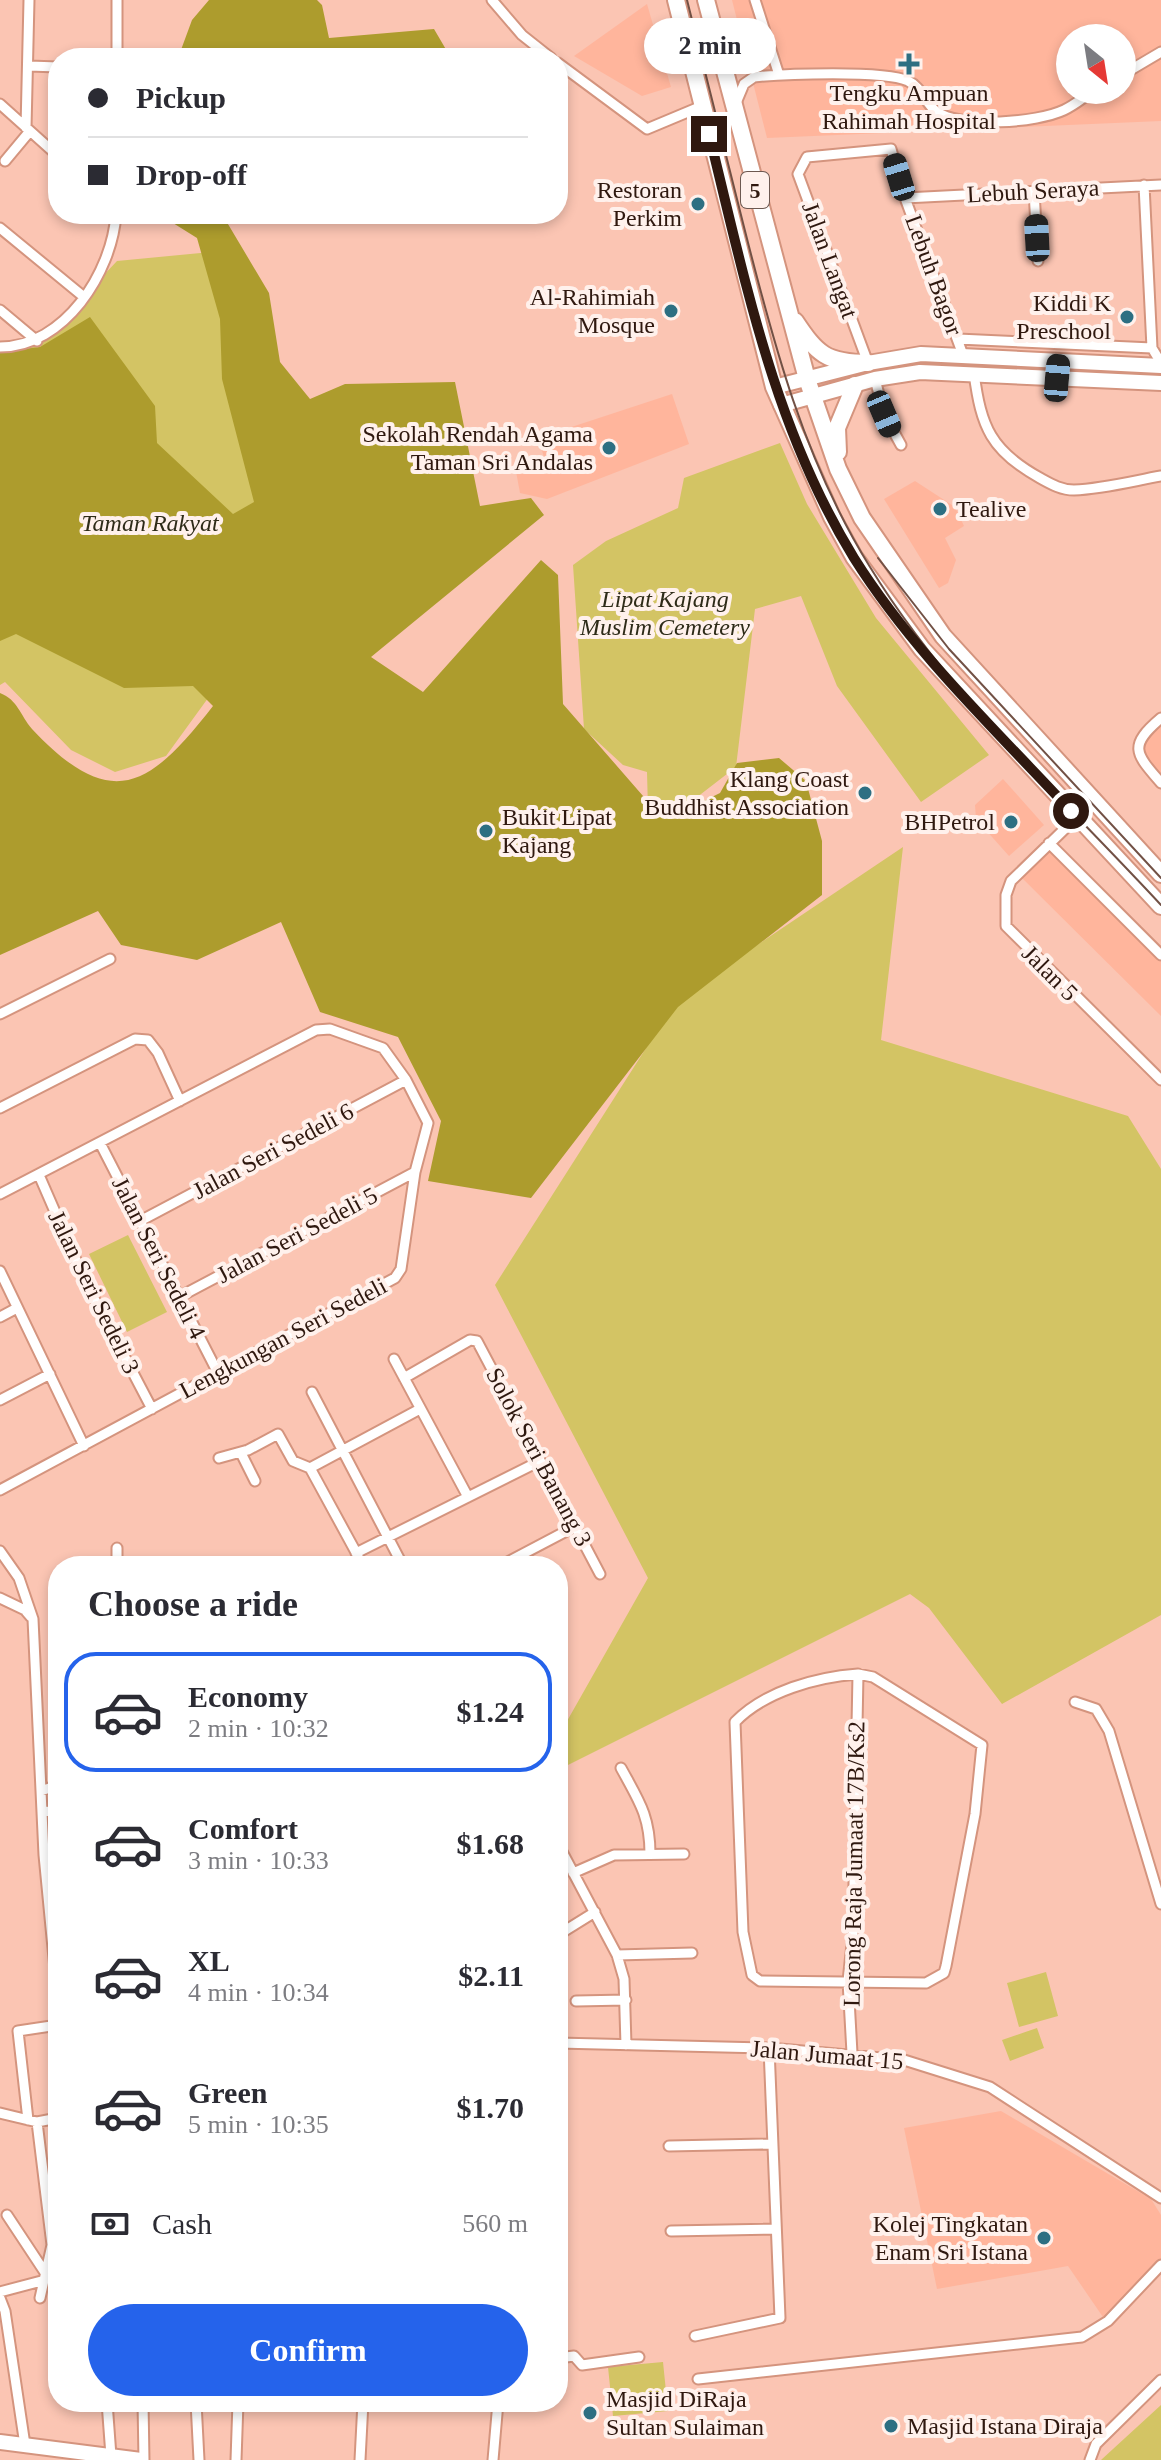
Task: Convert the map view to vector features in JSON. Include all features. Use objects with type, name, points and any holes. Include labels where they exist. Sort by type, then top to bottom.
[{"type":"highway","name":"5","points":[[676,0],[774,387],[832,517],[895,617],[1161,906]]},
{"type":"highway","name":"5","points":[[706,0],[785,307],[807,379],[838,469],[869,529],[943,636],[1161,874]]},
{"type":"highway","points":[[785,307],[817,353],[850,363],[868,363]]},
{"type":"highway","points":[[838,469],[837,428],[855,385]]},
{"type":"main road","points":[[774,387],[868,363],[921,354],[1161,364]]},
{"type":"main road","points":[[1057,378],[1058,361]]},
{"type":"main road","points":[[781,405],[875,379],[920,372],[1161,383]]},
{"type":"main road","points":[[0,2442],[142,2460]]},
{"type":"street","points":[[5,161],[28,130],[29,0]]},
{"type":"street","points":[[117,0],[117,48]]},
{"type":"street","points":[[492,0],[522,35],[538,48]]},
{"type":"street","points":[[755,0],[779,75]]},
{"type":"street","points":[[1136,67],[1161,52]]},
{"type":"street","points":[[29,66],[48,67]]},
{"type":"street","points":[[568,70],[647,129],[702,106]]},
{"type":"street","points":[[735,108],[744,84],[754,77],[779,75],[907,80],[938,112],[976,121],[1033,119],[1073,104]]},
{"type":"street","points":[[0,104],[48,147]]},
{"type":"street","name":"Lebuh Bagor","points":[[807,157],[891,149],[905,198],[963,355]]},
{"type":"street","name":"Jalan Langat","points":[[807,157],[798,174],[868,363]]},
{"type":"street","points":[[1144,185],[1152,348],[1161,364]]},
{"type":"street","name":"Lebuh Seraya","points":[[905,198],[1161,185]]},
{"type":"street","points":[[1034,191],[1038,261]]},
{"type":"street","points":[[0,347],[37,341],[84,297],[109,251],[114,224]]},
{"type":"street","points":[[0,228],[84,297]]},
{"type":"street","points":[[1149,279],[1161,278]]},
{"type":"street","points":[[0,310],[37,341]]},
{"type":"street","points":[[958,339],[1152,348]]},
{"type":"street","points":[[1141,365],[1152,348]]},
{"type":"street","points":[[974,373],[980,411],[994,445],[1006,458],[1057,487],[1073,490],[1161,476]]},
{"type":"street","points":[[875,379],[884,414],[901,445]]},
{"type":"street","points":[[1161,718],[1140,735],[1137,746],[1140,759],[1161,783]]},
{"type":"street","name":"Jalan 5","points":[[1077,817],[1008,887],[1009,932],[1161,1080]]},
{"type":"street","points":[[1049,843],[1161,955]]},
{"type":"street","points":[[0,1014],[110,959]]},
{"type":"street","name":"Lengkungan Seri Sedeli","points":[[0,1194],[316,1030],[330,1029],[383,1048],[406,1080],[428,1123],[415,1172],[401,1269],[395,1278],[0,1490]]},
{"type":"street","points":[[0,1108],[135,1039],[148,1040],[158,1053],[180,1101]]},
{"type":"street","name":"Jalan Seri Sedeli 6","points":[[140,1221],[406,1080]]},
{"type":"street","name":"Jalan Seri Sedeli 4","points":[[100,1143],[218,1373]]},
{"type":"street","name":"Jalan Seri Sedeli 5","points":[[179,1297],[415,1172]]},
{"type":"street","name":"Jalan Seri Sedeli 3","points":[[39,1175],[86,1283],[152,1409]]},
{"type":"street","points":[[0,1271],[84,1446]]},
{"type":"street","points":[[0,1317],[17,1308]]},
{"type":"street","name":"Solok Seri Banang 3","points":[[404,1378],[470,1340],[477,1341],[600,1574]]},
{"type":"street","points":[[394,1359],[468,1497]]},
{"type":"street","points":[[0,1400],[50,1374]]},
{"type":"street","points":[[312,1392],[398,1556]]},
{"type":"street","points":[[310,1468],[420,1409]]},
{"type":"street","points":[[219,1458],[241,1453],[278,1434],[293,1461],[310,1468],[357,1556]]},
{"type":"street","points":[[241,1453],[255,1481]]},
{"type":"street","points":[[356,1553],[540,1461]]},
{"type":"street","points":[[519,1556],[576,1526]]},
{"type":"street","points":[[117,1548],[117,1556]]},
{"type":"street","points":[[0,1551],[19,1578],[33,1619],[48,1876]]},
{"type":"street","points":[[0,1598],[25,1610],[33,1619]]},
{"type":"street","points":[[858,1674],[873,1677],[982,1745],[944,1973],[926,1983],[760,1981],[752,1975],[743,1932],[735,1722],[749,1710],[797,1686],[821,1678],[858,1674]]},
{"type":"street","name":"Lorong Raja Jumaat 17B/Ks2","points":[[852,2053],[848,1981],[854,1906],[858,1674]]},
{"type":"street","points":[[1075,1702],[1096,1709],[1109,1731],[1161,1904]]},
{"type":"street","points":[[621,1768],[646,1812],[650,1827],[650,1854]]},
{"type":"street","points":[[41,1791],[48,1789]]},
{"type":"street","points":[[42,1811],[48,1811]]},
{"type":"street","points":[[573,1873],[614,1855],[684,1854]]},
{"type":"street","points":[[568,1863],[617,1955],[626,2000],[626,2045]]},
{"type":"street","points":[[568,1929],[595,1912]]},
{"type":"street","points":[[617,1955],[692,1953]]},
{"type":"street","points":[[576,2001],[626,2000]]},
{"type":"street","points":[[48,2026],[18,2031],[48,2219]]},
{"type":"street","name":"Jalan Jumaat 15","points":[[568,2043],[769,2048],[904,2060],[990,2087],[1160,2194]]},
{"type":"street","points":[[695,2336],[780,2318],[770,2144],[769,2048]]},
{"type":"street","points":[[0,2113],[33,2121],[48,2119]]},
{"type":"street","points":[[669,2146],[770,2144]]},
{"type":"street","points":[[7,2215],[46,2277]]},
{"type":"street","points":[[671,2231],[775,2229]]},
{"type":"street","points":[[698,2379],[1082,2337],[1108,2321],[1161,2265]]},
{"type":"street","points":[[40,2298],[48,2266]]},
{"type":"street","points":[[0,2292],[46,2277]]},
{"type":"street","points":[[0,2298],[5,2311],[25,2445]]},
{"type":"street","points":[[568,2357],[574,2356],[582,2365],[595,2366],[639,2357]]},
{"type":"street","points":[[1090,2460],[1096,2444],[1161,2380]]},
{"type":"street","points":[[108,2412],[111,2456]]},
{"type":"street","points":[[142,2460],[143,2412]]},
{"type":"street","points":[[197,2412],[199,2460]]},
{"type":"street","points":[[236,2460],[238,2412]]},
{"type":"street","points":[[360,2460],[362,2412]]},
{"type":"street","points":[[493,2460],[497,2412]]},
{"type":"shaded area","name":"Tengku Ampuan Rahimah Hospital","points":[[732,0],[1161,0],[1161,121],[767,138]]},
{"type":"shaded area","points":[[647,4],[671,87],[642,96],[574,56]]},
{"type":"shaded area","name":"Sekolah Rendah Agama Taman Sri Andalas","points":[[672,394],[689,444],[547,499],[520,493],[515,466],[544,457],[538,438]]},
{"type":"shaded area","points":[[915,481],[955,507],[964,526],[945,538],[956,560],[948,583],[939,588],[884,499]]},
{"type":"shaded area","points":[[1161,722],[1161,777],[1141,748],[1143,737]]},
{"type":"shaded area","points":[[1003,779],[1044,825],[1009,856],[976,819],[975,805]]},
{"type":"shaded area","points":[[1050,849],[1161,959],[1161,1016],[1020,876]]},
{"type":"shaded area","name":"Kolej Tingkatan Enam Sri Istana","points":[[1001,2111],[1151,2199],[1161,2215],[1161,2261],[1105,2320],[1068,2266],[937,2289],[904,2128]]},
{"type":"green space","points":[[209,0],[317,0],[322,5],[329,38],[434,29],[445,48],[182,48],[192,20]]},
{"type":"green space","points":[[175,224],[228,224],[269,293],[280,362],[310,399],[345,384],[455,382],[480,506],[531,498],[544,515],[371,657],[423,692],[541,560],[558,575],[563,704],[650,804],[679,813],[720,793],[737,763],[779,758],[806,781],[822,841],[822,895],[678,1007],[531,1198],[428,1181],[441,1121],[398,1037],[320,1012],[281,922],[197,960],[121,945],[98,911],[0,955],[0,693],[11,700],[32,729],[60,756],[85,773],[108,780],[129,780],[149,771],[169,756],[213,706],[193,686],[124,688],[16,634],[0,641],[0,352],[40,347],[90,317],[155,406],[157,443],[233,514],[254,502],[222,379],[220,319],[197,238]]},
{"type":"green space","name":"Taman Rakyat","points":[[232,250],[325,595],[256,632],[166,756],[115,772],[71,750],[5,682],[0,685],[0,343],[12,348],[52,330],[117,261]]},
{"type":"green space","name":"Lipat Kajang Muslim Cemetery","points":[[780,443],[807,504],[876,618],[989,755],[921,802],[837,686],[801,596],[755,609],[736,767],[692,801],[648,810],[647,772],[623,765],[584,729],[573,565],[606,541],[678,508],[684,478]]},
{"type":"green space","points":[[903,847],[881,1040],[1128,1116],[1161,1169],[1161,1615],[1002,1704],[929,1608],[910,1594],[568,1765],[568,1719],[648,1578],[495,1285],[678,998]]},
{"type":"green space","points":[[128,1235],[167,1312],[127,1332],[89,1254]]},
{"type":"green space","points":[[1046,1972],[1058,2016],[1019,2027],[1007,1983]]},
{"type":"green space","points":[[1037,2028],[1044,2048],[1010,2061],[1002,2040]]},
{"type":"green space","points":[[663,2362],[668,2411],[613,2416],[608,2367]]},
{"type":"green space","points":[[1161,2405],[1161,2460],[1101,2460]]},
{"type":"tram line","points":[[687,0],[779,356],[809,443],[847,527],[870,567],[934,658],[1007,743],[1161,905]]},
{"type":"tram line","points":[[878,558],[949,649],[1161,878]]},
{"type":"place","name":"Tengku Ampuan Rahimah Hospital","points":[[909,64]]},
{"type":"place","name":"Restoran Perkim","points":[[698,204]]},
{"type":"place","name":"Al-Rahimiah Mosque","points":[[671,311]]},
{"type":"place","name":"Kiddi K Preschool","points":[[1127,317]]},
{"type":"place","name":"Sekolah Rendah Agama Taman Sri Andalas","points":[[609,448]]},
{"type":"place","name":"Tealive","points":[[940,509]]},
{"type":"place","name":"Klang Coast Buddhist Association","points":[[865,793]]},
{"type":"place","name":"BHPetrol","points":[[1011,822]]},
{"type":"place","name":"Bukit Lipat Kajang","points":[[486,831]]},
{"type":"place","name":"Kolej Tingkatan Enam Sri Istana","points":[[1044,2238]]},
{"type":"place","name":"Masjid DiRaja Sultan Sulaiman","points":[[590,2413]]},
{"type":"place","name":"Masjid Istana Diraja","points":[[891,2426]]},
{"type":"route","points":[[709,134],[774,387],[807,469],[832,517],[854,557],[895,617],[1071,811]]}]
